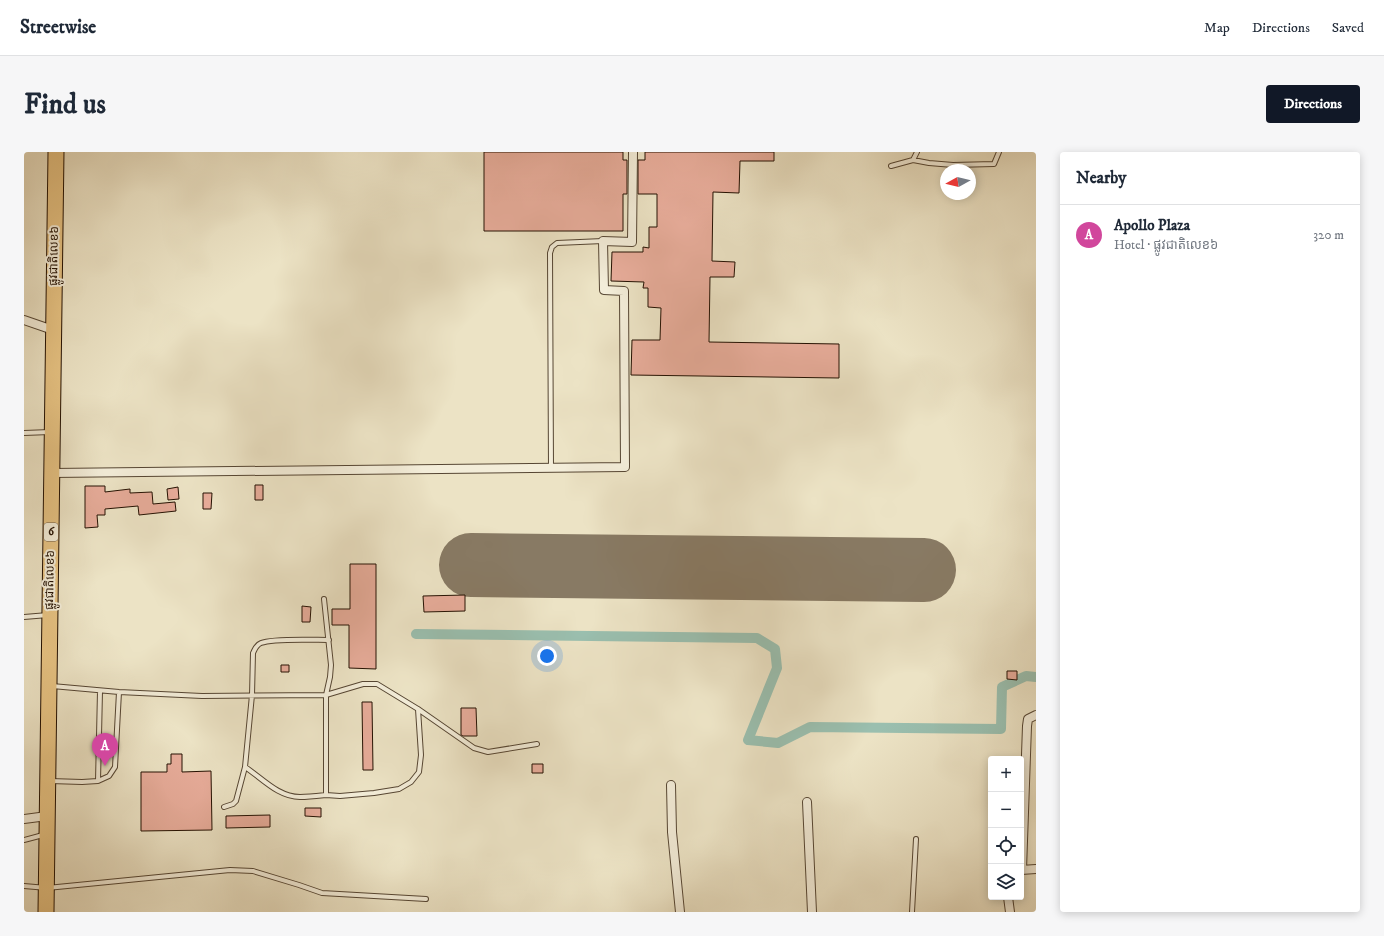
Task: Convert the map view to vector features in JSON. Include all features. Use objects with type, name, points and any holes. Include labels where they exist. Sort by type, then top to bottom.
[{"type":"highway","name":"ផ្លូវជាតិលេខ៦","points":[[46,912],[56,152]]},
{"type":"street","points":[[52,473],[625,467],[624,291],[604,290],[603,241],[632,242],[633,152]]},
{"type":"street","points":[[24,320],[53,330]]},
{"type":"street","points":[[1022,864],[1027,726],[1028,718],[1036,715]]},
{"type":"street","points":[[671,785],[672,832],[680,912]]},
{"type":"street","points":[[807,802],[812,912]]},
{"type":"street","points":[[24,819],[47,816]]},
{"type":"street","points":[[1024,870],[1036,869]]},
{"type":"street","points":[[1008,900],[1010,912]]},
{"type":"lane","points":[[913,160],[917,152]]},
{"type":"lane","points":[[891,166],[913,160],[952,165],[994,164],[999,152]]},
{"type":"lane","points":[[551,468],[550,253],[552,247],[557,243],[603,241]]},
{"type":"lane","points":[[24,433],[52,432]]},
{"type":"lane","points":[[324,599],[331,665],[326,694],[326,795]]},
{"type":"lane","points":[[24,617],[50,615]]},
{"type":"lane","points":[[224,807],[233,804],[236,801],[245,767],[252,695],[253,653],[256,647],[261,643],[284,640],[329,640]]},
{"type":"lane","points":[[49,686],[100,691],[202,696],[326,694],[363,684],[377,684],[418,709],[474,748],[488,752],[538,744]]},
{"type":"lane","points":[[98,781],[100,691]]},
{"type":"lane","points":[[48,781],[98,781],[109,776],[115,767],[119,692]]},
{"type":"lane","points":[[245,767],[276,790],[299,798],[326,795],[340,796],[399,789],[411,782],[419,772],[422,756],[418,709]]},
{"type":"lane","points":[[24,840],[47,834]]},
{"type":"lane","points":[[912,912],[916,839]]},
{"type":"lane","points":[[24,886],[47,888],[230,870],[252,871],[322,893],[426,899]]},
{"type":"building","points":[[484,152],[623,152],[623,160],[627,160],[627,194],[623,194],[623,231],[484,231]]},
{"type":"building","points":[[645,152],[774,152],[774,161],[740,161],[739,193],[713,192],[712,261],[735,262],[734,277],[710,277],[709,342],[839,344],[839,378],[631,375],[632,340],[660,340],[661,308],[648,307],[648,288],[643,288],[644,282],[611,281],[612,252],[643,252],[643,247],[649,248],[649,227],[657,227],[657,194],[638,194],[638,160],[645,160]]},
{"type":"building","points":[[255,485],[263,485],[263,500],[255,500]]},
{"type":"building","points":[[85,486],[105,486],[105,492],[130,489],[130,493],[152,492],[153,504],[175,502],[176,511],[139,515],[138,506],[105,509],[105,515],[97,515],[98,527],[85,528]]},
{"type":"building","points":[[178,487],[179,499],[168,500],[167,489]]},
{"type":"building","points":[[203,493],[212,493],[211,509],[203,509]]},
{"type":"building","points":[[350,564],[376,564],[376,669],[349,668],[349,625],[332,625],[332,609],[350,609]]},
{"type":"building","points":[[465,595],[465,611],[424,612],[423,596]]},
{"type":"building","points":[[302,606],[311,607],[310,622],[302,622]]},
{"type":"building","points":[[281,665],[289,665],[289,672],[281,672]]},
{"type":"building","points":[[1007,671],[1017,671],[1017,680],[1007,679]]},
{"type":"building","points":[[362,702],[372,702],[373,770],[363,770]]},
{"type":"building","points":[[461,708],[476,708],[477,736],[461,735]]},
{"type":"building","points":[[171,754],[182,754],[182,772],[211,771],[212,830],[141,831],[141,772],[167,772],[167,764],[171,764]]},
{"type":"building","points":[[532,764],[543,764],[543,773],[532,773]]},
{"type":"building","points":[[305,808],[321,808],[321,817],[305,816]]},
{"type":"building","points":[[270,815],[270,827],[226,828],[226,816]]},
{"type":"waterway","points":[[416,634],[757,638],[775,649],[777,668],[748,740],[778,743],[810,727],[1001,729],[1002,687],[1026,676],[1036,677]]},
{"type":"runway","points":[[471,565],[924,570]]},
{"type":"place","name":"Apollo Plaza","points":[[105,766]]}]
